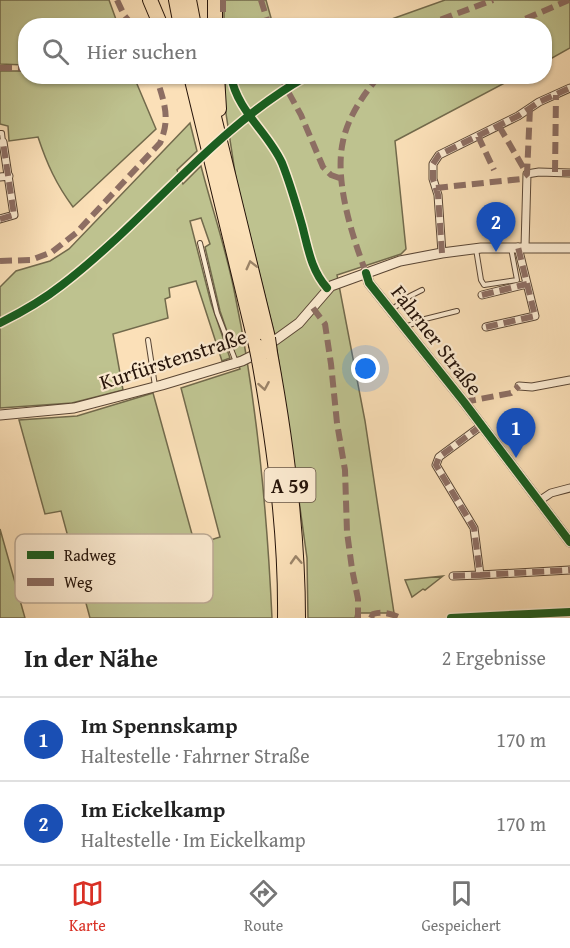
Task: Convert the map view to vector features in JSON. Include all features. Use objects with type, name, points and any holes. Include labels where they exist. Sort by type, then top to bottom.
[{"type":"highway","points":[[150,0],[157,18]]},
{"type":"highway","points":[[176,0],[179,18]]},
{"type":"highway","points":[[189,0],[192,18]]},
{"type":"highway","points":[[215,0],[215,18]]},
{"type":"highway","points":[[183,84],[235,279],[248,309]]},
{"type":"highway","name":"A 59","points":[[193,84],[248,309],[262,341]]},
{"type":"highway","name":"A 59","points":[[206,84],[265,356],[283,425],[291,491],[298,618]]},
{"type":"highway","points":[[217,84],[220,147]]},
{"type":"highway","name":"A 59","points":[[265,356],[279,492],[284,558],[285,618]]},
{"type":"street","points":[[442,253],[438,195],[433,179],[435,159],[518,116],[539,102],[570,88]]},
{"type":"street","points":[[0,219],[14,215],[3,142]]},
{"type":"street","points":[[486,327],[535,316],[518,247],[527,174],[570,173]]},
{"type":"street","points":[[0,177],[9,176]]},
{"type":"street","name":"Kurfürstenstraße","points":[[0,415],[74,408],[155,387],[236,362],[256,354],[299,323],[331,286],[400,261],[476,249],[570,248]]},
{"type":"street","name":"Fahrner Straße","points":[[366,273],[369,283],[570,542]]},
{"type":"street","points":[[482,295],[527,284]]},
{"type":"street","points":[[519,386],[532,387],[570,380]]},
{"type":"street","points":[[480,575],[474,528],[436,465],[438,457],[481,426]]},
{"type":"street","points":[[539,501],[551,493],[570,488]]},
{"type":"street","points":[[453,576],[570,570]]},
{"type":"lane","points":[[0,132],[3,142]]},
{"type":"lane","points":[[200,243],[217,313],[236,362]]},
{"type":"lane","points":[[476,249],[480,280],[484,285],[489,286],[517,280],[518,247]]},
{"type":"lane","points":[[391,310],[422,290]]},
{"type":"lane","points":[[405,328],[425,319],[457,311]]},
{"type":"lane","points":[[148,340],[155,387]]},
{"type":"green space","points":[[0,0],[109,0],[115,18],[18,18],[18,65],[0,64]]},
{"type":"green space","points":[[224,0],[266,0],[271,18],[224,18]]},
{"type":"green space","points":[[445,0],[570,0],[570,48],[552,58],[552,18],[395,18]]},
{"type":"green space","points":[[0,71],[18,71],[18,84],[137,84],[156,129],[73,207],[52,174],[38,137],[9,141],[8,126],[0,124]]},
{"type":"green space","points":[[225,84],[503,84],[395,141],[406,249],[401,254],[337,275],[365,421],[394,613],[356,613],[355,618],[308,618],[307,558],[275,337],[236,179],[225,107]]},
{"type":"green space","points":[[190,123],[197,151],[177,170],[183,184],[201,166],[232,279],[243,335],[260,456],[272,618],[90,618],[86,603],[213,603],[213,539],[220,537],[181,388],[240,369],[220,311],[205,247],[210,244],[201,218],[190,221],[211,303],[230,358],[222,361],[196,281],[169,288],[170,297],[165,299],[168,318],[113,334],[123,390],[72,403],[0,408],[0,287],[16,271],[50,261],[69,249]]},
{"type":"green space","points":[[153,393],[192,534],[67,534],[61,511],[45,514],[19,420],[77,416]]},
{"type":"green space","points":[[0,529],[15,582],[15,603],[21,603],[25,618],[0,618]]},
{"type":"green space","points":[[443,576],[412,597],[405,580]]},
{"type":"marked path","points":[[117,0],[126,18]]},
{"type":"marked path","points":[[223,0],[223,18]]},
{"type":"marked path","points":[[261,0],[267,18]]},
{"type":"marked path","points":[[445,18],[493,0]]},
{"type":"marked path","points":[[527,18],[569,0]]},
{"type":"marked path","points":[[0,68],[18,68]]},
{"type":"marked path","points":[[0,261],[31,260],[52,252],[76,233],[160,143],[166,118],[158,84]]},
{"type":"marked path","points":[[285,84],[301,115],[323,167],[331,175],[342,179]]},
{"type":"marked path","points":[[366,273],[346,208],[341,157],[345,132],[352,115],[373,84]]},
{"type":"marked path","points":[[442,253],[438,195],[433,179],[433,164],[439,155],[570,88]]},
{"type":"marked path","points":[[555,172],[556,95]]},
{"type":"marked path","points":[[499,126],[527,174],[530,108]]},
{"type":"marked path","points":[[478,136],[494,170]]},
{"type":"marked path","points":[[0,219],[14,215],[3,142]]},
{"type":"marked path","points":[[562,173],[570,173]]},
{"type":"marked path","points":[[436,188],[521,179],[527,174]]},
{"type":"marked path","points":[[486,327],[535,316],[518,247]]},
{"type":"marked path","points":[[482,295],[527,284]]},
{"type":"marked path","points":[[313,308],[325,324],[331,364],[345,470],[347,532],[358,599],[358,618]]},
{"type":"marked path","points":[[464,402],[511,393],[519,386]]},
{"type":"marked path","points":[[481,426],[439,457],[436,465],[474,528],[480,575],[570,570]]},
{"type":"marked path","points":[[453,576],[480,575]]},
{"type":"marked path","points":[[371,618],[373,614],[380,613],[401,618]]},
{"type":"cycle path","points":[[233,84],[246,111],[269,141],[282,163],[311,258],[317,274],[327,288]]},
{"type":"cycle path","points":[[0,323],[32,306],[62,285],[123,232],[210,148],[241,122],[295,84]]},
{"type":"cycle path","points":[[366,273],[369,283],[464,402],[570,542]]},
{"type":"cycle path","points":[[451,618],[570,612]]},
{"type":"place","name":"Im Eickelkamp","points":[[496,252]]},
{"type":"place","name":"Im Spennskamp","points":[[516,458]]}]
